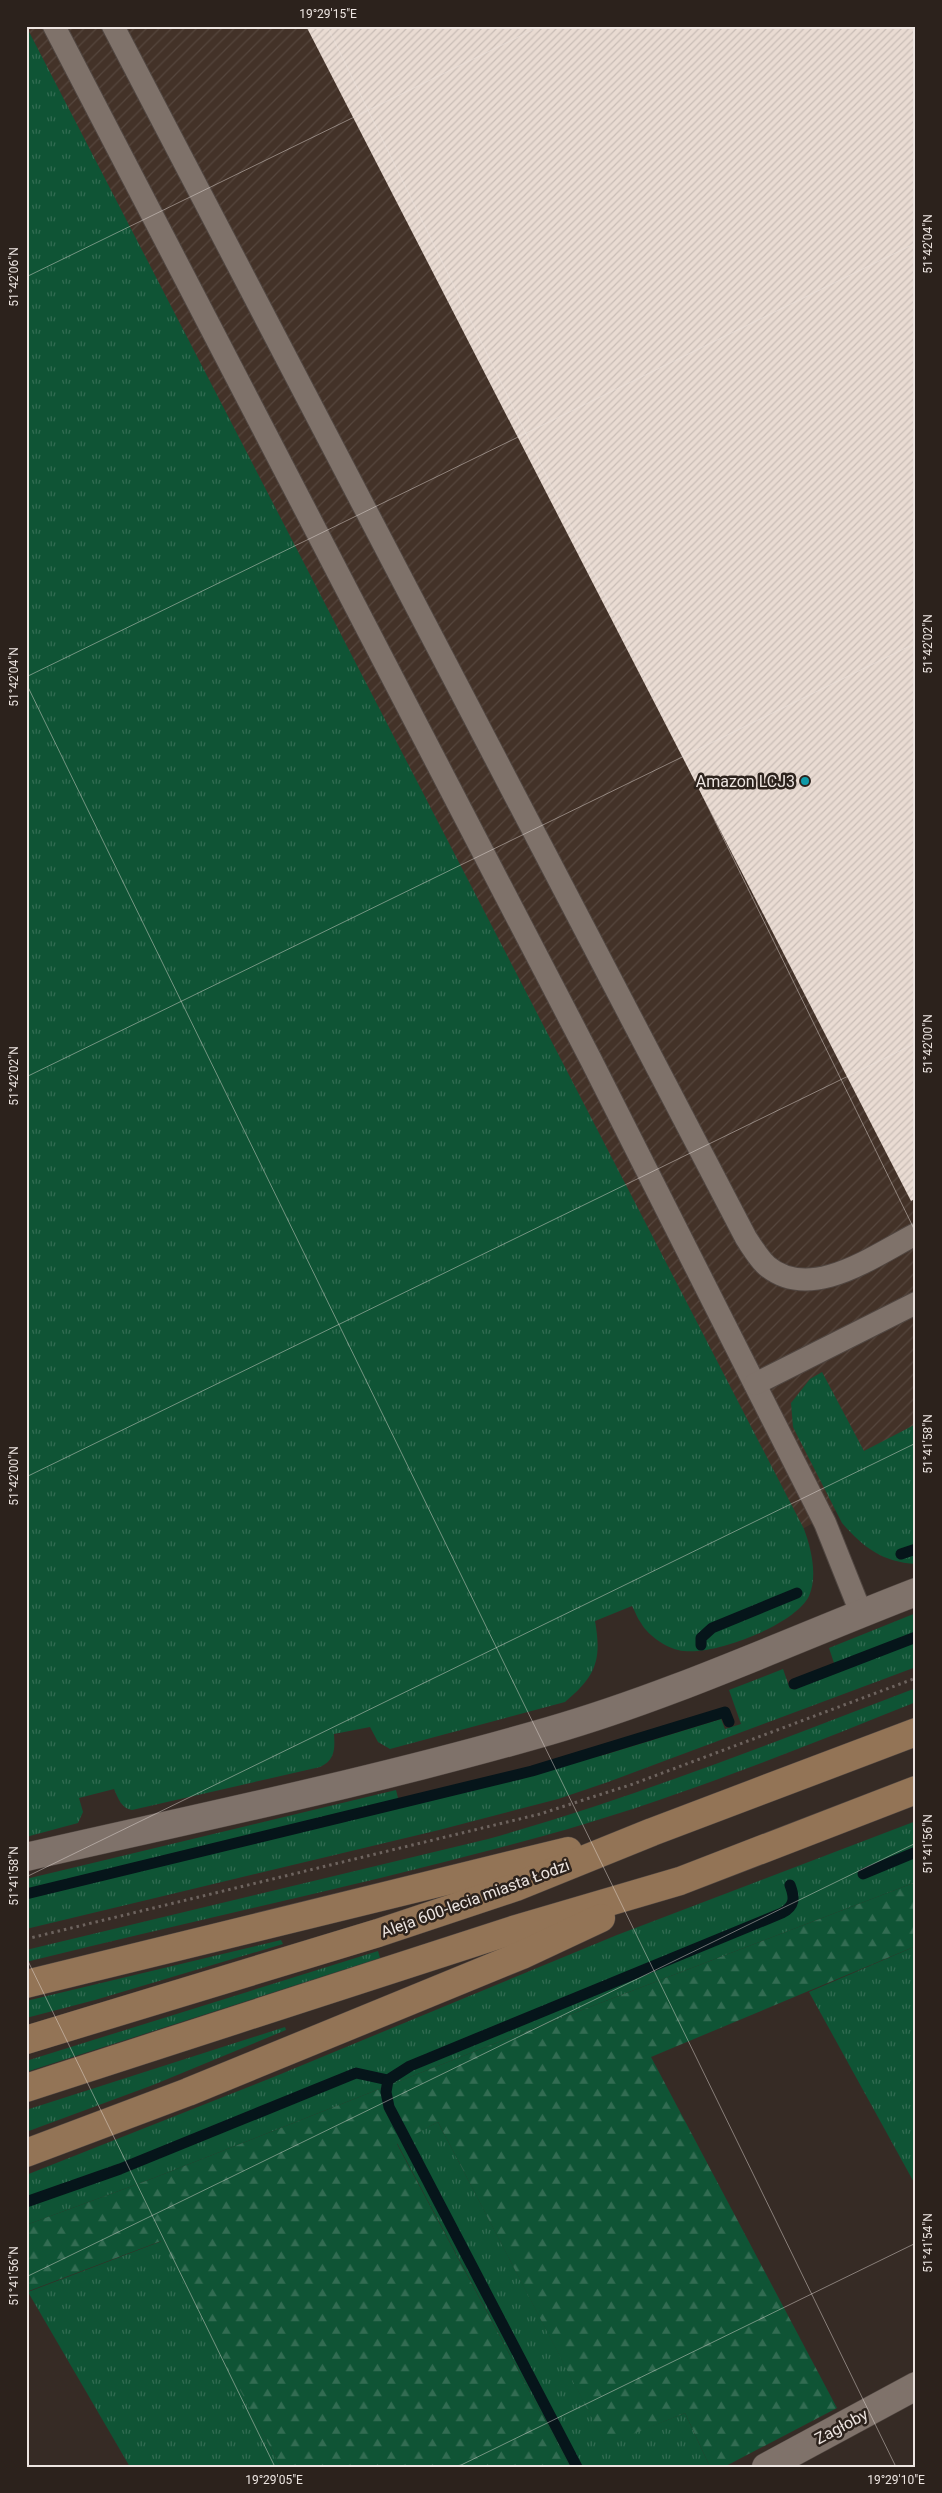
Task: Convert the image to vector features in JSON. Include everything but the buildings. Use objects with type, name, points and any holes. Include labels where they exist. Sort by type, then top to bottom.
[{"type":"main road","name":"Aleja 600-lecia miasta Łodzi","points":[[26,2040],[227,1980],[507,1890],[652,1832],[916,1732]]},
{"type":"main road","points":[[26,2153],[188,2092],[522,1955],[680,1881],[916,1790]]},
{"type":"main road","points":[[26,1984],[652,1832]]},
{"type":"main road","points":[[26,2088],[513,1930],[680,1881]]},
{"type":"street","points":[[26,1857],[427,1763],[549,1731],[614,1710],[736,1665],[916,1592]]},
{"type":"street","name":"Zagłoby","points":[[766,2467],[916,2386]]},
{"type":"lane","points":[[54,26],[591,1060],[825,1523],[861,1613]]},
{"type":"lane","points":[[113,26],[746,1238],[767,1266],[788,1277],[816,1280],[832,1277],[916,1234]]},
{"type":"lane","points":[[755,1384],[916,1303]]},
{"type":"path","points":[[26,1939],[549,1812],[633,1784],[916,1678]]},
{"type":"shaded area","points":[[26,26],[916,26],[916,1536],[845,1505],[781,1541]]},
{"type":"green space","points":[[26,26],[804,1529],[811,1553],[813,1580],[809,1596],[801,1607],[788,1617],[753,1636],[715,1648],[684,1651],[666,1645],[644,1628],[632,1606],[595,1621],[598,1646],[594,1666],[584,1684],[565,1702],[390,1749],[378,1742],[370,1727],[334,1734],[333,1754],[329,1761],[320,1767],[132,1810],[123,1805],[114,1789],[79,1798],[83,1812],[78,1823],[26,1837]]},
{"type":"green space","points":[[822,1372],[864,1451],[916,1424],[916,1564],[893,1560],[874,1552],[842,1523],[793,1427],[791,1403],[810,1379]]},
{"type":"green space","points":[[916,1613],[916,1667],[608,1782],[558,1799],[439,1830],[26,1929],[26,1879],[396,1790],[400,1806],[607,1754],[721,1719],[725,1729],[741,1724],[729,1690],[783,1669],[790,1689],[837,1672],[829,1648]]},
{"type":"green space","points":[[916,1688],[916,1702],[685,1791],[590,1822],[479,1853],[26,1962],[26,1950],[488,1839],[542,1823],[757,1749]]},
{"type":"green space","points":[[916,1821],[916,1882],[496,2043],[146,2181],[26,2225],[26,2175],[276,2076],[617,1935]]},
{"type":"green space","points":[[916,1882],[916,1946],[651,2057],[837,2408],[724,2467],[710,2467],[685,2413],[606,2445],[438,2122],[397,2144],[570,2467],[281,2467],[161,2241],[26,2292],[26,2225],[146,2181],[496,2043]]},
{"type":"green space","points":[[281,1940],[283,1944],[95,2000],[26,2018],[26,2001]]},
{"type":"green space","points":[[916,1946],[916,2186],[809,1992]]},
{"type":"green space","points":[[378,1951],[380,1958],[26,2072],[26,2061]]},
{"type":"green space","points":[[285,2027],[286,2030],[153,2085],[26,2132],[26,2110]]},
{"type":"green space","points":[[438,2122],[606,2444],[685,2413],[710,2467],[570,2467],[397,2143]]},
{"type":"green space","points":[[162,2241],[281,2467],[130,2467],[28,2292]]},
{"type":"waterway","points":[[901,1554],[916,1549]]},
{"type":"waterway","points":[[701,1645],[701,1638],[712,1628],[797,1593]]},
{"type":"waterway","points":[[794,1684],[916,1637]]},
{"type":"waterway","points":[[26,1894],[532,1771],[725,1712],[729,1722]]},
{"type":"waterway","points":[[863,1874],[916,1852]]},
{"type":"waterway","points":[[577,2467],[389,2107],[386,2092],[388,2080],[410,2066],[782,1913],[789,1908],[793,1901],[790,1885]]},
{"type":"waterway","points":[[26,2202],[120,2169],[356,2073],[388,2080]]},
{"type":"place","name":"Amazon LCJ3","points":[[805,781]]}]
